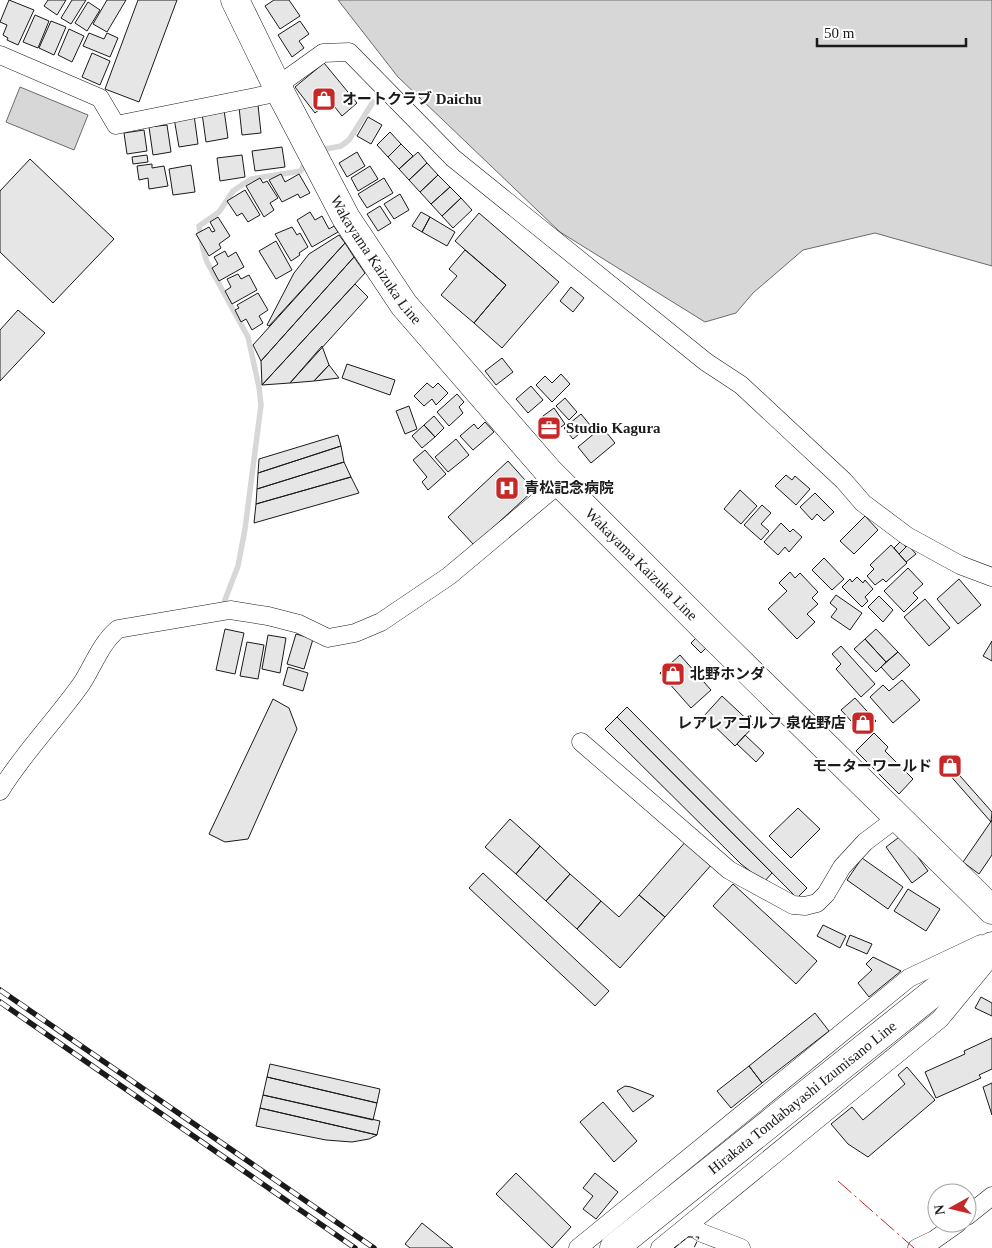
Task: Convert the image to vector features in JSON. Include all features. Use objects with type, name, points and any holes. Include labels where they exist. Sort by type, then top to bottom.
[{"type":"main road","name":"Wakayama Kaizuka Line","points":[[235,0],[278,89],[346,218],[404,304],[560,483],[708,632],[992,910]]},
{"type":"main road","name":"Hirakata Tondabayashi Izumisano Line","points":[[614,1248],[992,946]]},
{"type":"street","points":[[0,55],[100,98],[116,125],[278,89],[323,53],[350,52],[453,158],[706,362],[741,385],[844,481],[863,503],[907,536],[960,565],[992,577]]},
{"type":"street","points":[[0,791],[14,769],[82,683],[108,637],[118,628],[230,610],[268,616],[299,624],[328,638],[355,634],[381,622],[449,576],[560,483]]},
{"type":"street","points":[[581,742],[728,870],[792,905],[805,906],[817,903],[826,894],[842,867],[865,842],[898,817]]},
{"type":"street","points":[[578,1248],[909,978],[992,939]]},
{"type":"street","points":[[660,1248],[940,1019],[992,955]]},
{"type":"street","points":[[977,1208],[992,1196]]},
{"type":"street","points":[[689,1224],[702,1233],[741,1248]]},
{"type":"street","points":[[917,1248],[944,1233]]},
{"type":"shaded area","points":[[338,0],[992,0],[992,266],[875,233],[803,250],[753,293],[736,313],[705,322],[560,232],[398,77]]},
{"type":"shaded area","points":[[20,87],[88,115],[74,150],[6,122]]},
{"type":"building","points":[[9,0],[34,10],[18,45],[7,40],[8,38],[3,35],[7,25],[0,22]]},
{"type":"building","points":[[48,0],[66,0],[57,15],[44,6]]},
{"type":"building","points":[[72,0],[86,0],[71,24],[61,18]]},
{"type":"building","points":[[107,0],[126,0],[107,32],[93,24]]},
{"type":"building","points":[[138,0],[177,0],[139,102],[105,89]]},
{"type":"building","points":[[274,0],[289,0],[300,16],[280,29],[265,6]]},
{"type":"building","points":[[88,2],[100,10],[87,31],[75,23]]},
{"type":"building","points":[[35,15],[49,21],[38,48],[23,42]]},
{"type":"building","points":[[51,21],[66,27],[54,55],[39,48]]},
{"type":"building","points":[[300,21],[309,34],[299,41],[304,48],[292,57],[278,35]]},
{"type":"building","points":[[69,29],[84,36],[72,62],[58,55]]},
{"type":"building","points":[[89,33],[104,39],[107,33],[118,38],[110,57],[83,46]]},
{"type":"building","points":[[92,53],[110,61],[100,85],[82,77]]},
{"type":"building","points":[[324,63],[357,103],[342,116],[330,101],[315,113],[295,87]]},
{"type":"building","points":[[258,105],[261,133],[242,135],[239,107]]},
{"type":"building","points":[[224,110],[228,138],[206,142],[202,113]]},
{"type":"building","points":[[194,115],[198,144],[179,147],[174,118]]},
{"type":"building","points":[[368,117],[382,125],[371,144],[357,136]]},
{"type":"building","points":[[167,125],[171,152],[153,155],[149,127]]},
{"type":"building","points":[[144,130],[147,151],[127,154],[124,133]]},
{"type":"building","points":[[390,132],[401,144],[388,157],[377,145]]},
{"type":"building","points":[[401,144],[413,156],[399,169],[388,157]]},
{"type":"building","points":[[282,147],[285,167],[255,171],[252,151]]},
{"type":"building","points":[[357,152],[365,166],[347,177],[339,163]]},
{"type":"building","points":[[418,152],[427,163],[409,180],[399,169]]},
{"type":"building","points":[[147,155],[148,162],[133,164],[132,157]]},
{"type":"building","points":[[242,155],[245,177],[220,181],[217,158]]},
{"type":"building","points":[[30,159],[114,239],[53,303],[0,252],[0,191]]},
{"type":"building","points":[[427,163],[438,175],[420,192],[409,180]]},
{"type":"building","points":[[152,164],[152,168],[164,166],[168,186],[149,189],[148,178],[139,180],[137,166]]},
{"type":"building","points":[[191,165],[195,192],[173,195],[169,169]]},
{"type":"building","points":[[370,166],[378,179],[358,191],[351,178]]},
{"type":"building","points":[[281,174],[285,182],[299,174],[310,193],[300,198],[298,194],[282,202],[269,180]]},
{"type":"building","points":[[438,175],[450,187],[431,204],[420,192]]},
{"type":"building","points":[[260,178],[263,183],[267,181],[278,198],[270,203],[274,210],[264,217],[246,186]]},
{"type":"building","points":[[384,178],[393,193],[367,208],[358,194]]},
{"type":"building","points":[[450,187],[461,198],[442,216],[431,204]]},
{"type":"building","points":[[245,190],[260,215],[248,222],[242,213],[237,216],[227,201]]},
{"type":"building","points":[[400,194],[409,210],[394,219],[384,204]]},
{"type":"building","points":[[461,198],[472,210],[453,228],[442,216]]},
{"type":"building","points":[[380,206],[391,223],[378,231],[367,214]]},
{"type":"building","points":[[310,212],[315,220],[322,216],[329,229],[334,226],[338,232],[312,247],[297,220]]},
{"type":"building","points":[[421,212],[430,217],[422,232],[412,226]]},
{"type":"building","points":[[479,213],[559,282],[502,348],[474,323],[506,285],[455,241]]},
{"type":"building","points":[[218,217],[230,236],[219,244],[221,248],[209,256],[196,234],[209,227],[212,232],[215,231],[210,222]]},
{"type":"building","points":[[430,217],[455,232],[447,246],[422,232]]},
{"type":"building","points":[[292,227],[297,235],[300,233],[308,247],[291,261],[275,234]]},
{"type":"building","points":[[339,235],[345,243],[269,326],[267,325],[294,273],[309,254]]},
{"type":"building","points":[[276,241],[292,270],[276,279],[259,251]]},
{"type":"building","points":[[345,243],[354,257],[261,361],[253,345]]},
{"type":"building","points":[[465,250],[506,285],[474,323],[441,295],[457,276],[449,269]]},
{"type":"building","points":[[225,251],[228,257],[236,252],[244,267],[219,281],[212,268],[218,264],[214,257]]},
{"type":"building","points":[[354,257],[365,273],[262,385],[261,361]]},
{"type":"building","points":[[238,274],[241,279],[249,275],[257,290],[232,304],[225,291],[231,287],[227,279]]},
{"type":"building","points":[[355,284],[368,297],[290,383],[262,385]]},
{"type":"building","points":[[571,287],[584,298],[573,312],[560,301]]},
{"type":"building","points":[[258,293],[268,310],[259,316],[263,323],[252,330],[246,319],[241,322],[235,310],[239,308],[237,305]]},
{"type":"building","points":[[18,310],[45,333],[0,381],[0,330]]},
{"type":"building","points":[[322,346],[329,365],[314,381],[290,383]]},
{"type":"building","points":[[502,358],[513,372],[496,385],[485,371]]},
{"type":"building","points":[[347,364],[395,380],[390,395],[342,378]]},
{"type":"building","points":[[329,365],[339,378],[314,381]]},
{"type":"building","points":[[561,374],[570,384],[552,402],[536,385],[545,376],[552,383]]},
{"type":"building","points":[[427,383],[433,388],[438,383],[448,393],[436,405],[432,399],[424,406],[414,396]]},
{"type":"building","points":[[531,386],[543,400],[528,413],[516,399]]},
{"type":"building","points":[[457,394],[464,402],[459,407],[463,413],[449,426],[437,412]]},
{"type":"building","points":[[565,398],[577,412],[569,420],[556,406]]},
{"type":"building","points":[[409,406],[417,429],[405,434],[396,411]]},
{"type":"building","points":[[554,408],[565,424],[545,439],[538,428],[547,422],[543,416]]},
{"type":"building","points":[[581,414],[590,425],[573,439],[564,428]]},
{"type":"building","points":[[434,416],[444,428],[435,437],[424,425]]},
{"type":"building","points":[[485,422],[494,432],[473,450],[460,436],[474,424],[478,429]]},
{"type":"building","points":[[424,425],[435,437],[422,448],[412,436]]},
{"type":"building","points":[[602,427],[615,443],[591,463],[578,447]]},
{"type":"building","points":[[338,435],[341,446],[258,473],[259,459]]},
{"type":"building","points":[[456,439],[469,455],[448,472],[435,457]]},
{"type":"building","points":[[341,446],[344,462],[257,489],[258,473]]},
{"type":"building","points":[[425,450],[446,474],[428,490],[422,482],[427,477],[413,460]]},
{"type":"building","points":[[508,461],[534,490],[474,545],[448,517]]},
{"type":"building","points":[[344,462],[351,477],[256,504],[257,489]]},
{"type":"building","points":[[786,475],[792,480],[795,476],[810,489],[796,505],[775,486]]},
{"type":"building","points":[[351,477],[359,493],[254,523],[256,504]]},
{"type":"building","points":[[740,490],[757,506],[741,524],[724,509]]},
{"type":"building","points":[[815,493],[834,512],[824,521],[817,514],[812,520],[800,507]]},
{"type":"building","points":[[762,505],[771,513],[761,524],[769,531],[761,540],[744,525]]},
{"type":"building","points":[[865,516],[878,530],[854,554],[840,541]]},
{"type":"building","points":[[781,523],[790,532],[793,529],[802,537],[789,552],[785,547],[778,555],[764,542]]},
{"type":"building","points":[[901,541],[906,547],[899,554],[894,548]]},
{"type":"building","points":[[891,545],[907,563],[886,582],[883,579],[875,585],[867,576],[874,569],[870,565]]},
{"type":"building","points":[[908,545],[916,554],[906,562],[899,554]]},
{"type":"building","points":[[824,558],[844,579],[832,590],[812,570]]},
{"type":"building","points":[[908,568],[923,584],[913,593],[918,598],[904,612],[884,591]]},
{"type":"building","points":[[790,572],[795,578],[800,573],[818,592],[812,598],[818,604],[807,614],[815,622],[797,639],[768,609],[787,591],[779,583]]},
{"type":"building","points":[[857,577],[863,583],[865,580],[873,589],[865,597],[868,601],[862,607],[842,587],[850,579],[852,582]]},
{"type":"building","points":[[959,579],[981,605],[958,624],[937,599]]},
{"type":"building","points":[[836,595],[862,613],[850,630],[831,617],[837,609],[830,603]]},
{"type":"building","points":[[879,596],[893,610],[883,622],[868,607]]},
{"type":"building","points":[[925,599],[950,628],[929,646],[904,617]]},
{"type":"building","points":[[225,629],[244,633],[235,674],[216,670]]},
{"type":"building","points":[[876,629],[898,652],[886,662],[865,639]]},
{"type":"building","points":[[296,634],[313,639],[304,669],[287,664]]},
{"type":"building","points":[[700,634],[709,645],[701,653],[691,643]]},
{"type":"building","points":[[268,635],[286,638],[280,673],[262,669]]},
{"type":"building","points":[[865,639],[886,662],[876,672],[854,649]]},
{"type":"building","points":[[992,641],[992,661],[983,656]]},
{"type":"building","points":[[247,642],[264,645],[258,679],[240,676]]},
{"type":"building","points":[[841,646],[875,684],[861,697],[836,669],[841,664],[832,654]]},
{"type":"building","points":[[898,652],[910,665],[893,680],[881,667]]},
{"type":"building","points":[[680,655],[711,690],[691,708],[660,673]]},
{"type":"building","points":[[288,667],[308,673],[303,691],[283,685]]},
{"type":"building","points":[[902,680],[920,700],[893,723],[870,697],[883,685],[889,691]]},
{"type":"building","points":[[722,696],[754,726],[735,746],[704,716]]},
{"type":"building","points":[[855,698],[876,721],[862,733],[841,710]]},
{"type":"building","points":[[273,699],[289,708],[297,729],[248,839],[225,842],[209,834]]},
{"type":"building","points":[[627,707],[807,888],[797,898],[617,717]]},
{"type":"building","points":[[617,717],[772,873],[764,882],[741,864],[605,729]]},
{"type":"building","points":[[874,733],[888,747],[885,751],[913,779],[899,794],[856,751]]},
{"type":"building","points":[[745,735],[764,753],[756,762],[737,744]]},
{"type":"building","points":[[953,768],[992,812],[991,822],[948,773]]},
{"type":"building","points":[[798,808],[820,829],[791,858],[769,836]]},
{"type":"building","points":[[510,819],[540,846],[516,874],[485,847]]},
{"type":"building","points":[[992,820],[992,855],[979,874],[963,862]]},
{"type":"building","points":[[902,835],[928,871],[912,883],[886,847]]},
{"type":"building","points":[[687,840],[713,863],[665,917],[639,895]]},
{"type":"building","points":[[540,846],[570,874],[546,901],[516,874]]},
{"type":"building","points":[[862,858],[903,887],[888,909],[847,880]]},
{"type":"building","points":[[483,873],[609,991],[595,1006],[469,888]]},
{"type":"building","points":[[570,874],[601,901],[577,929],[546,901]]},
{"type":"building","points":[[733,884],[817,961],[796,984],[713,906]]},
{"type":"building","points":[[908,889],[940,909],[926,931],[894,911]]},
{"type":"building","points":[[639,895],[665,917],[620,968],[577,929],[601,901],[619,917]]},
{"type":"building","points":[[823,925],[846,936],[840,948],[817,936]]},
{"type":"building","points":[[850,935],[872,944],[867,954],[846,945]]},
{"type":"building","points":[[873,957],[901,971],[869,997],[858,983],[872,970],[866,964]]},
{"type":"building","points":[[981,997],[992,1003],[992,1016],[975,1008]]},
{"type":"building","points":[[815,1013],[829,1031],[762,1083],[749,1066]]},
{"type":"building","points":[[992,1038],[992,1069],[979,1075],[981,1078],[936,1098],[925,1072],[965,1054],[964,1051]]},
{"type":"building","points":[[270,1064],[380,1089],[377,1103],[267,1077]]},
{"type":"building","points":[[749,1066],[762,1083],[731,1108],[717,1091]]},
{"type":"building","points":[[907,1067],[935,1100],[868,1157],[848,1144],[831,1124],[852,1107],[863,1120],[905,1084],[898,1075]]},
{"type":"building","points":[[267,1077],[377,1103],[373,1120],[263,1095]]},
{"type":"building","points":[[992,1083],[992,1115],[983,1087]]},
{"type":"building","points":[[625,1086],[654,1096],[633,1112],[617,1091]]},
{"type":"building","points":[[263,1095],[380,1121],[377,1135],[260,1108]]},
{"type":"building","points":[[603,1102],[637,1141],[614,1162],[580,1122]]},
{"type":"building","points":[[260,1108],[377,1135],[369,1139],[352,1142],[326,1140],[256,1126]]},
{"type":"building","points":[[516,1173],[571,1227],[552,1248],[496,1194]]},
{"type":"building","points":[[595,1173],[618,1192],[596,1219],[583,1209],[593,1196],[583,1188]]},
{"type":"building","points":[[422,1223],[453,1248],[410,1248],[405,1244]]},
{"type":"waterway","points":[[326,149],[341,146],[349,140],[373,102]]},
{"type":"waterway","points":[[220,606],[223,605],[238,566],[245,529],[261,405],[248,337],[207,262],[199,226],[219,212],[233,191],[251,179],[301,171],[304,164]]},
{"type":"railway","points":[[0,990],[374,1248]]},
{"type":"railway","points":[[0,1002],[355,1248]]},
{"type":"fence","points":[[674,1248],[688,1237],[699,1237],[694,1248]]},
{"type":"power","points":[[838,1181],[914,1248]]},
{"type":"place","name":"オートクラブ Daichu","points":[[324,99]]},
{"type":"place","name":"Studio Kagura","points":[[549,428]]},
{"type":"place","name":"青松記念病院","points":[[507,488]]},
{"type":"place","name":"北野ホンダ","points":[[673,674]]},
{"type":"place","name":"レアレアゴルフ 泉佐野店","points":[[863,723]]},
{"type":"place","name":"モーターワールド","points":[[950,766]]}]
